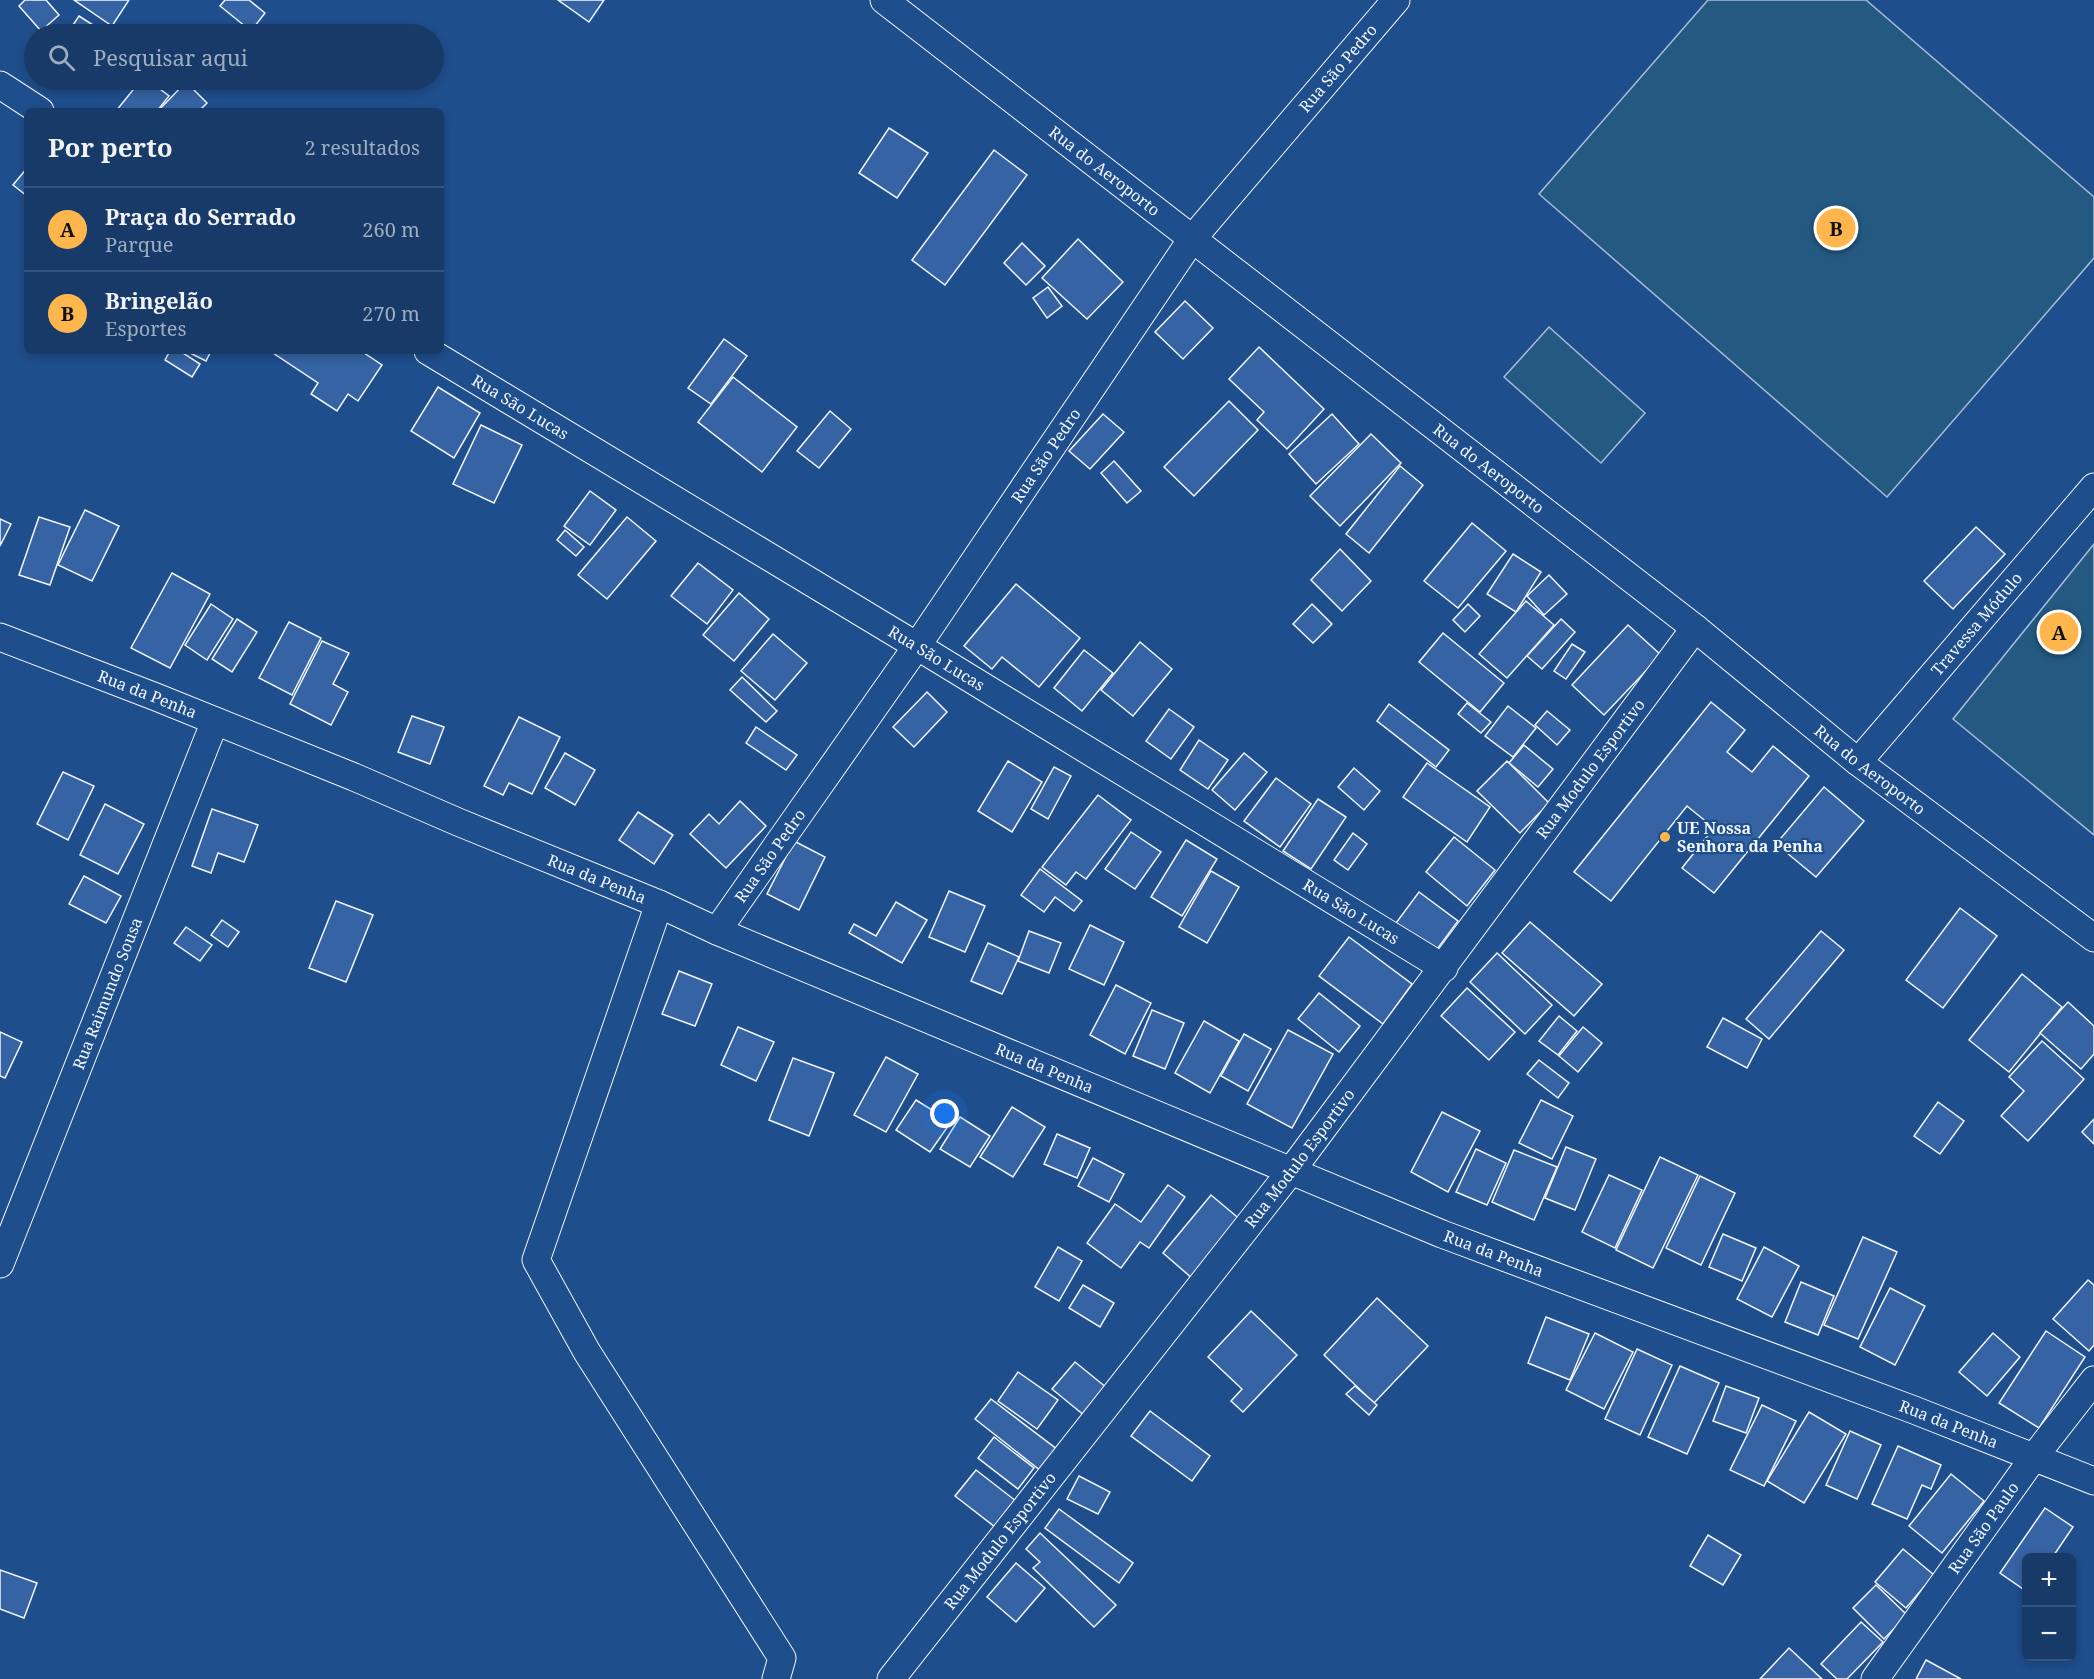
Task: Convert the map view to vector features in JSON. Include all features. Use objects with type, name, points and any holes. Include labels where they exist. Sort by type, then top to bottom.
[{"type":"street","name":"Rua do Aeroporto","points":[[884,0],[1695,628],[1858,762],[2094,938]]},
{"type":"street","name":"Rua São Pedro","points":[[717,931],[917,646],[1192,239],[1396,0]]},
{"type":"street","points":[[0,85],[35,108]]},
{"type":"street","name":"Rua São Lucas","points":[[433,354],[1444,968]]},
{"type":"street","name":"Travessa Módulo","points":[[1858,762],[2094,487]]},
{"type":"street","name":"Rua Modulo Esportivo","points":[[891,1679],[1291,1171],[1695,628]]},
{"type":"street","name":"Rua da Penha","points":[[0,637],[354,777],[1442,1234],[1559,1280],[1914,1410],[2094,1481]]},
{"type":"street","name":"Rua Raimundo Sousa","points":[[0,1264],[215,721]]},
{"type":"street","points":[[659,904],[536,1260],[586,1352],[782,1658],[777,1679]]},
{"type":"street","name":"Rua São Paulo","points":[[1875,1679],[2034,1457],[2094,1380]]},
{"type":"shaded area","points":[[1708,0],[1866,0],[2094,197],[2094,258],[1887,497],[1539,194]]},
{"type":"shaded area","points":[[1549,327],[1645,413],[1601,463],[1504,377]]},
{"type":"shaded area","points":[[2094,544],[2094,835],[1953,719]]},
{"type":"building","points":[[25,0],[46,0],[59,15],[49,24],[35,24],[19,6]]},
{"type":"building","points":[[74,0],[129,0],[113,24],[109,24]]},
{"type":"building","points":[[225,0],[249,0],[265,13],[256,24],[242,24],[220,6]]},
{"type":"building","points":[[558,0],[604,0],[589,22]]},
{"type":"building","points":[[79,16],[91,24],[74,24]]},
{"type":"building","points":[[133,90],[161,90],[169,96],[159,108],[118,108]]},
{"type":"building","points":[[178,90],[194,90],[207,103],[202,108],[161,108]]},
{"type":"building","points":[[889,128],[928,153],[897,198],[859,173]]},
{"type":"building","points":[[994,150],[1027,175],[945,285],[912,260]]},
{"type":"building","points":[[24,172],[24,194],[13,185]]},
{"type":"building","points":[[1078,239],[1123,282],[1087,319],[1042,278]]},
{"type":"building","points":[[1022,243],[1045,266],[1026,285],[1004,263]]},
{"type":"building","points":[[1048,287],[1062,306],[1047,318],[1033,298]]},
{"type":"building","points":[[1185,301],[1213,328],[1183,359],[1155,332]]},
{"type":"building","points":[[724,339],[747,356],[711,404],[688,388]]},
{"type":"building","points":[[1259,347],[1324,409],[1287,449],[1257,420],[1264,412],[1229,379]]},
{"type":"building","points":[[168,354],[185,354],[200,364],[192,377],[165,360]]},
{"type":"building","points":[[192,354],[210,354],[206,361]]},
{"type":"building","points":[[274,354],[366,354],[382,365],[358,401],[348,394],[337,411],[311,394],[318,383]]},
{"type":"building","points":[[733,377],[797,427],[762,472],[698,422]]},
{"type":"building","points":[[438,387],[480,413],[454,458],[411,431]]},
{"type":"building","points":[[1229,401],[1258,430],[1194,496],[1164,467]]},
{"type":"building","points":[[830,411],[851,429],[819,468],[797,451]]},
{"type":"building","points":[[1103,414],[1124,432],[1090,469],[1069,451]]},
{"type":"building","points":[[1332,414],[1359,444],[1316,484],[1289,454]]},
{"type":"building","points":[[481,425],[522,445],[494,503],[453,484]]},
{"type":"building","points":[[1371,434],[1401,463],[1340,526],[1310,496]]},
{"type":"building","points":[[1114,461],[1141,491],[1127,503],[1101,473]]},
{"type":"building","points":[[1400,466],[1423,485],[1369,553],[1346,534]]},
{"type":"building","points":[[590,491],[616,510],[590,545],[564,526]]},
{"type":"building","points":[[85,510],[119,526],[92,581],[58,565]]},
{"type":"building","points":[[39,517],[70,527],[50,585],[19,575]]},
{"type":"building","points":[[627,517],[656,541],[607,599],[578,575]]},
{"type":"building","points":[[0,519],[11,524],[0,546]]},
{"type":"building","points":[[1472,523],[1506,551],[1458,608],[1424,581]]},
{"type":"building","points":[[1976,527],[2005,554],[1953,609],[1924,581]]},
{"type":"building","points":[[565,530],[584,547],[576,556],[557,540]]},
{"type":"building","points":[[1340,549],[1371,581],[1342,611],[1311,580]]},
{"type":"building","points":[[1513,554],[1541,572],[1516,612],[1487,594]]},
{"type":"building","points":[[698,563],[733,590],[707,624],[671,596]]},
{"type":"building","points":[[172,573],[210,594],[170,668],[131,648]]},
{"type":"building","points":[[1549,575],[1567,594],[1544,615],[1527,596]]},
{"type":"building","points":[[1016,584],[1080,638],[1039,687],[1002,657],[992,669],[964,646]]},
{"type":"building","points":[[739,593],[769,619],[734,661],[703,635]]},
{"type":"building","points":[[1526,601],[1554,625],[1507,678],[1479,654]]},
{"type":"building","points":[[211,604],[233,619],[207,660],[185,645]]},
{"type":"building","points":[[1312,604],[1332,624],[1313,643],[1293,624]]},
{"type":"building","points":[[1468,604],[1480,616],[1465,632],[1453,620]]},
{"type":"building","points":[[237,619],[257,632],[232,672],[212,659]]},
{"type":"building","points":[[1561,619],[1575,632],[1542,669],[1527,656]]},
{"type":"building","points":[[289,622],[321,638],[292,695],[259,678]]},
{"type":"building","points":[[1628,625],[1661,655],[1604,715],[1572,685]]},
{"type":"building","points":[[1443,633],[1504,683],[1480,712],[1419,662]]},
{"type":"building","points":[[773,634],[807,663],[775,700],[741,671]]},
{"type":"building","points":[[322,641],[349,653],[333,684],[348,692],[331,725],[290,704]]},
{"type":"building","points":[[1140,642],[1172,669],[1133,716],[1101,690]]},
{"type":"building","points":[[1572,644],[1585,652],[1566,679],[1554,671]]},
{"type":"building","points":[[1084,650],[1113,673],[1082,711],[1054,688]]},
{"type":"building","points":[[742,677],[777,711],[766,722],[730,690]]},
{"type":"building","points":[[927,692],[947,712],[914,747],[893,727]]},
{"type":"building","points":[[1711,702],[1745,730],[1727,752],[1752,772],[1773,746],[1809,776],[1714,893],[1682,868],[1714,828],[1687,806],[1611,901],[1574,872]]},
{"type":"building","points":[[1467,703],[1491,722],[1481,733],[1458,714]]},
{"type":"building","points":[[1389,704],[1449,750],[1436,767],[1377,721]]},
{"type":"building","points":[[1508,706],[1536,728],[1513,757],[1485,736]]},
{"type":"building","points":[[1169,709],[1194,727],[1171,759],[1146,741]]},
{"type":"building","points":[[1547,711],[1570,730],[1557,745],[1535,725]]},
{"type":"building","points":[[412,716],[444,727],[430,764],[398,752]]},
{"type":"building","points":[[519,717],[560,737],[532,794],[509,783],[503,795],[484,786]]},
{"type":"building","points":[[756,727],[797,755],[786,770],[746,743]]},
{"type":"building","points":[[1199,740],[1228,760],[1208,789],[1180,770]]},
{"type":"building","points":[[1524,745],[1553,769],[1538,787],[1509,763]]},
{"type":"building","points":[[565,753],[595,770],[575,805],[545,788]]},
{"type":"building","points":[[1244,753],[1267,772],[1235,810],[1212,790]]},
{"type":"building","points":[[1008,761],[1042,782],[1012,832],[978,811]]},
{"type":"building","points":[[1507,761],[1549,803],[1520,833],[1477,791]]},
{"type":"building","points":[[1427,763],[1490,807],[1467,842],[1403,797]]},
{"type":"building","points":[[1054,767],[1071,776],[1048,819],[1031,809]]},
{"type":"building","points":[[1354,768],[1380,791],[1364,810],[1338,787]]},
{"type":"building","points":[[63,772],[94,786],[68,840],[37,824]]},
{"type":"building","points":[[1276,778],[1311,804],[1280,847],[1244,821]]},
{"type":"building","points":[[1824,787],[1864,821],[1816,877],[1776,844]]},
{"type":"building","points":[[1098,795],[1131,820],[1086,879],[1076,872],[1066,885],[1042,867]]},
{"type":"building","points":[[1318,799],[1346,817],[1311,869],[1283,851]]},
{"type":"building","points":[[740,801],[766,826],[726,868],[690,834],[709,814],[719,824]]},
{"type":"building","points":[[105,804],[144,824],[118,874],[80,855]]},
{"type":"building","points":[[212,809],[258,825],[244,862],[218,853],[211,873],[192,866]]},
{"type":"building","points":[[638,812],[673,835],[654,864],[619,840]]},
{"type":"building","points":[[1131,832],[1161,852],[1135,889],[1105,869]]},
{"type":"building","points":[[1353,833],[1367,844],[1348,870],[1334,860]]},
{"type":"building","points":[[1454,837],[1495,870],[1467,906],[1426,872]]},
{"type":"building","points":[[1186,840],[1217,859],[1182,916],[1151,897]]},
{"type":"building","points":[[794,841],[825,857],[799,910],[767,894]]},
{"type":"building","points":[[1040,869],[1082,901],[1074,911],[1055,897],[1044,912],[1021,895]]},
{"type":"building","points":[[1211,871],[1239,887],[1207,943],[1179,927]]},
{"type":"building","points":[[84,876],[121,896],[106,923],[69,904]]},
{"type":"building","points":[[949,891],[985,906],[965,952],[929,937]]},
{"type":"building","points":[[1419,892],[1458,921],[1435,952],[1396,923]]},
{"type":"building","points":[[336,901],[373,915],[346,982],[309,968]]},
{"type":"building","points":[[896,902],[927,920],[902,963],[849,933],[854,924],[876,936]]},
{"type":"building","points":[[1960,908],[1997,936],[1943,1008],[1906,980]]},
{"type":"building","points":[[222,920],[239,932],[228,947],[211,935]]},
{"type":"building","points":[[1530,922],[1602,984],[1574,1016],[1502,953]]},
{"type":"building","points":[[1090,925],[1124,942],[1104,985],[1069,969]]},
{"type":"building","points":[[186,927],[212,945],[200,961],[174,943]]},
{"type":"building","points":[[1029,931],[1061,943],[1049,973],[1018,961]]},
{"type":"building","points":[[1821,931],[1844,950],[1769,1039],[1746,1019]]},
{"type":"building","points":[[1349,937],[1412,984],[1383,1024],[1319,976]]},
{"type":"building","points":[[988,943],[1019,957],[1002,994],[971,981]]},
{"type":"building","points":[[1497,953],[1552,1005],[1525,1034],[1470,982]]},
{"type":"building","points":[[679,971],[712,984],[695,1026],[662,1014]]},
{"type":"building","points":[[2022,974],[2062,1007],[2009,1072],[1969,1040]]},
{"type":"building","points":[[1116,985],[1151,1003],[1125,1054],[1090,1035]]},
{"type":"building","points":[[1467,988],[1515,1032],[1489,1060],[1441,1016]]},
{"type":"building","points":[[1319,993],[1360,1026],[1339,1052],[1298,1019]]},
{"type":"building","points":[[2068,1002],[2094,1026],[2094,1054],[2081,1069],[2040,1033]]},
{"type":"building","points":[[1152,1010],[1184,1023],[1165,1069],[1133,1056]]},
{"type":"building","points":[[1559,1016],[1577,1031],[1558,1055],[1539,1041]]},
{"type":"building","points":[[1723,1018],[1762,1039],[1747,1068],[1707,1047]]},
{"type":"building","points":[[1204,1021],[1239,1041],[1210,1093],[1175,1073]]},
{"type":"building","points":[[738,1027],[774,1042],[756,1081],[721,1065]]},
{"type":"building","points":[[1583,1027],[1602,1043],[1578,1072],[1559,1056]]},
{"type":"building","points":[[1288,1030],[1333,1054],[1292,1128],[1247,1104]]},
{"type":"building","points":[[0,1032],[22,1042],[5,1078],[0,1076]]},
{"type":"building","points":[[1244,1034],[1271,1049],[1248,1091],[1221,1076]]},
{"type":"building","points":[[2042,1041],[2084,1079],[2028,1141],[2001,1116],[2024,1091],[2009,1077]]},
{"type":"building","points":[[886,1057],[918,1074],[886,1132],[854,1115]]},
{"type":"building","points":[[793,1058],[834,1073],[809,1136],[769,1120]]},
{"type":"building","points":[[1539,1060],[1569,1083],[1558,1098],[1527,1074]]},
{"type":"building","points":[[916,1100],[951,1122],[930,1152],[896,1130]]},
{"type":"building","points":[[1541,1100],[1573,1116],[1552,1159],[1519,1143]]},
{"type":"building","points":[[1938,1102],[1964,1121],[1940,1154],[1914,1136]]},
{"type":"building","points":[[1012,1107],[1045,1127],[1013,1177],[980,1157]]},
{"type":"building","points":[[1442,1112],[1480,1131],[1448,1192],[1411,1172]]},
{"type":"building","points":[[960,1117],[990,1136],[970,1167],[940,1149]]},
{"type":"building","points":[[2094,1119],[2094,1144],[2082,1132]]},
{"type":"building","points":[[1057,1134],[1090,1148],[1077,1178],[1044,1164]]},
{"type":"building","points":[[1566,1147],[1596,1159],[1575,1210],[1545,1198]]},
{"type":"building","points":[[1476,1149],[1506,1163],[1487,1205],[1456,1192]]},
{"type":"building","points":[[1514,1150],[1557,1167],[1534,1220],[1492,1202]]},
{"type":"building","points":[[1660,1157],[1698,1175],[1653,1268],[1616,1250]]},
{"type":"building","points":[[1093,1158],[1124,1174],[1109,1202],[1078,1186]]},
{"type":"building","points":[[1609,1175],[1642,1190],[1615,1248],[1582,1232]]},
{"type":"building","points":[[1700,1176],[1735,1193],[1701,1265],[1666,1248]]},
{"type":"building","points":[[1168,1185],[1185,1197],[1149,1248],[1140,1242],[1121,1268],[1087,1243],[1115,1204],[1141,1222]]},
{"type":"building","points":[[1211,1195],[1242,1221],[1193,1279],[1163,1253]]},
{"type":"building","points":[[1723,1234],[1756,1248],[1742,1281],[1709,1267]]},
{"type":"building","points":[[1863,1237],[1897,1252],[1858,1339],[1824,1325]]},
{"type":"building","points":[[1058,1247],[1082,1261],[1059,1301],[1035,1287]]},
{"type":"building","points":[[1764,1247],[1799,1266],[1772,1317],[1737,1299]]},
{"type":"building","points":[[2088,1280],[2094,1285],[2094,1345],[2089,1351],[2053,1319]]},
{"type":"building","points":[[1801,1282],[1834,1296],[1818,1335],[1785,1322]]},
{"type":"building","points":[[1083,1285],[1114,1303],[1100,1327],[1069,1308]]},
{"type":"building","points":[[1890,1288],[1925,1306],[1895,1365],[1860,1347]]},
{"type":"building","points":[[1377,1298],[1428,1346],[1374,1403],[1324,1355]]},
{"type":"building","points":[[1251,1311],[1297,1355],[1243,1412],[1231,1401],[1242,1389],[1208,1357]]},
{"type":"building","points":[[1546,1317],[1589,1334],[1570,1380],[1528,1363]]},
{"type":"building","points":[[2046,1331],[2085,1357],[2039,1428],[1999,1403]]},
{"type":"building","points":[[1595,1333],[1633,1352],[1604,1409],[1566,1390]]},
{"type":"building","points":[[1993,1333],[2020,1357],[1987,1396],[1959,1372]]},
{"type":"building","points":[[1637,1349],[1672,1365],[1640,1435],[1605,1419]]},
{"type":"building","points":[[1075,1362],[1107,1388],[1085,1416],[1052,1389]]},
{"type":"building","points":[[1680,1366],[1719,1383],[1687,1454],[1648,1437]]},
{"type":"building","points":[[1018,1372],[1058,1400],[1037,1429],[998,1401]]},
{"type":"building","points":[[1355,1386],[1377,1405],[1369,1415],[1346,1394]]},
{"type":"building","points":[[1726,1386],[1759,1398],[1746,1433],[1713,1421]]},
{"type":"building","points":[[991,1399],[1058,1450],[1041,1471],[975,1419]]},
{"type":"building","points":[[1762,1405],[1796,1421],[1764,1486],[1730,1470]]},
{"type":"building","points":[[1150,1411],[1210,1456],[1192,1481],[1131,1436]]},
{"type":"building","points":[[1809,1412],[1846,1434],[1804,1503],[1767,1481]]},
{"type":"building","points":[[1850,1431],[1881,1445],[1857,1499],[1826,1485]]},
{"type":"building","points":[[994,1437],[1034,1468],[1018,1489],[978,1458]]},
{"type":"building","points":[[1898,1446],[1941,1465],[1931,1489],[1922,1485],[1907,1519],[1872,1504]]},
{"type":"building","points":[[976,1470],[1016,1501],[995,1527],[955,1496]]},
{"type":"building","points":[[1951,1474],[1984,1501],[1942,1553],[1909,1526]]},
{"type":"building","points":[[1079,1476],[1110,1492],[1098,1514],[1067,1499]]},
{"type":"building","points":[[2045,1508],[2073,1527],[2055,1553],[2022,1553],[2022,1588],[2000,1573]]},
{"type":"building","points":[[1059,1509],[1133,1563],[1119,1583],[1045,1528]]},
{"type":"building","points":[[1040,1533],[1116,1605],[1094,1627],[1033,1568],[1040,1562],[1026,1549]]},
{"type":"building","points":[[1708,1535],[1741,1555],[1723,1585],[1690,1566]]},
{"type":"building","points":[[1903,1549],[1934,1575],[1906,1608],[1875,1582]]},
{"type":"building","points":[[1016,1563],[1045,1588],[1016,1622],[987,1597]]},
{"type":"building","points":[[0,1570],[37,1583],[24,1618],[0,1609]]},
{"type":"building","points":[[1876,1585],[1907,1615],[1884,1639],[1853,1608]]},
{"type":"building","points":[[1861,1622],[1883,1642],[1847,1679],[1837,1679],[1821,1664]]},
{"type":"building","points":[[1789,1648],[1822,1679],[1760,1679]]},
{"type":"building","points":[[1926,1660],[1961,1679],[1916,1679]]},
{"type":"place","name":"Bringelão","points":[[1836,228]]},
{"type":"place","name":"Praça do Serrado","points":[[2059,632]]},
{"type":"place","name":"UE Nossa Senhora da Penha","points":[[1665,837]]}]
